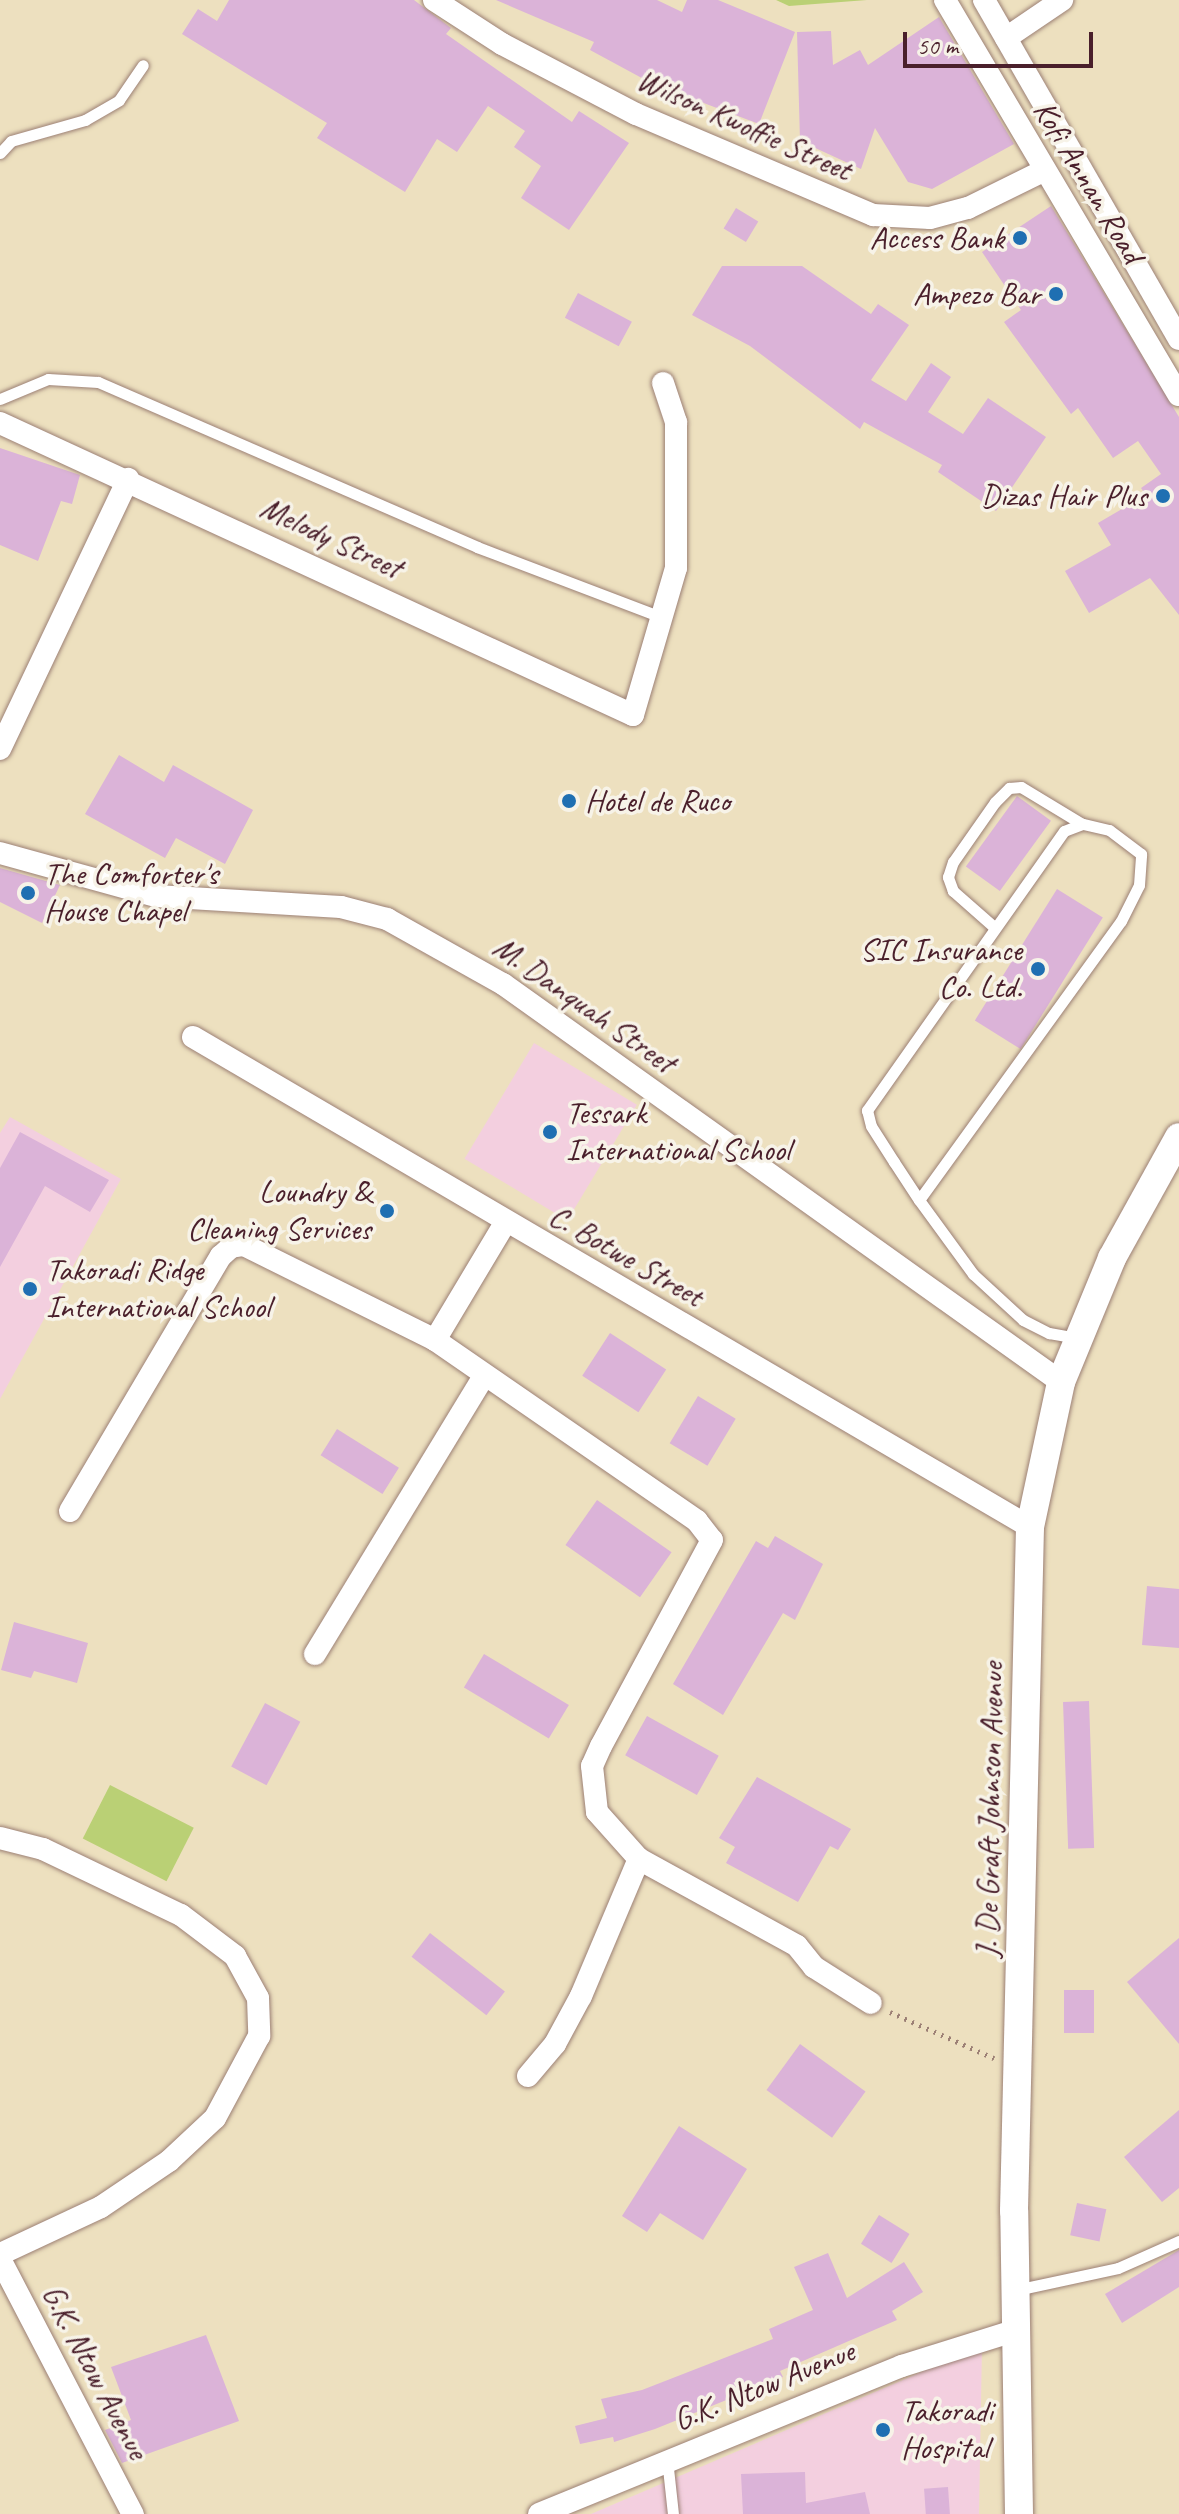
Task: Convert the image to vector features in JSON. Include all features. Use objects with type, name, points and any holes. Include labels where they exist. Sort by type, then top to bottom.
[{"type":"street","name":"Wilson Kwoffie Street","points":[[434,0],[502,44],[636,114],[873,215],[930,218],[968,208],[1043,171]]},
{"type":"street","name":"Kofi Annan Road","points":[[945,0],[1043,171],[1179,395]]},
{"type":"street","name":"Kofi Annan Road","points":[[984,0],[1179,339]]},
{"type":"street","points":[[1006,38],[1062,0]]},
{"type":"street","points":[[663,383],[674,410],[678,465],[678,556],[664,619]]},
{"type":"street","name":"Melody Street","points":[[0,423],[128,479],[633,715],[664,619]]},
{"type":"street","points":[[0,749],[128,479]]},
{"type":"street","name":"M. Danquah Street","points":[[0,853],[156,896],[341,907],[387,919],[503,984],[1061,1382]]},
{"type":"street","name":"C. Botwe Street","points":[[193,1037],[505,1223],[1030,1527]]},
{"type":"street","name":"J. De Graft Johnson Avenue","points":[[1019,2514],[1015,2290],[1030,1527],[1061,1382],[1112,1258],[1179,1137]]},
{"type":"street","points":[[435,1340],[505,1223]]},
{"type":"street","points":[[70,1511],[221,1256],[231,1247],[244,1245],[435,1340],[697,1521],[712,1540],[592,1766],[597,1812],[639,1859],[797,1946],[814,1967],[871,2003]]},
{"type":"street","points":[[315,1654],[484,1376]]},
{"type":"street","points":[[0,1838],[43,1849],[181,1915],[235,1956],[258,1998],[259,2036],[215,2118],[169,2161],[101,2207],[0,2256]]},
{"type":"street","points":[[528,2076],[555,2044],[581,1996],[639,1859]]},
{"type":"street","name":"G.K. Ntow Avenue","points":[[0,2256],[133,2514]]},
{"type":"street","name":"G.K. Ntow Avenue","points":[[539,2514],[667,2459],[902,2366],[1017,2330]]},
{"type":"lane","points":[[0,153],[11,141],[85,120],[119,100],[143,65]]},
{"type":"lane","points":[[0,399],[48,379],[98,382],[477,547],[664,619]]},
{"type":"lane","points":[[919,1200],[1121,921],[1139,885],[1141,854],[1109,830],[1082,824],[1021,787],[1009,788],[995,802],[953,862],[948,877],[953,891],[994,927]]},
{"type":"lane","points":[[1079,1338],[1049,1333],[1023,1320],[973,1274],[919,1200],[871,1126],[867,1110],[1064,831],[1082,824]]},
{"type":"lane","points":[[1015,2290],[1118,2268],[1179,2241]]},
{"type":"lane","points":[[667,2459],[673,2514]]},
{"type":"path","points":[[871,2003],[1020,2070]]},
{"type":"shaded area","name":"Tessark International School","points":[[534,1043],[637,1105],[567,1221],[464,1159]]},
{"type":"shaded area","name":"Takoradi Ridge International School","points":[[10,1117],[121,1179],[0,1399],[0,1133]]},
{"type":"shaded area","name":"Takoradi Hospital","points":[[982,2346],[979,2514],[591,2514]]},
{"type":"green space","points":[[776,0],[867,0],[789,6]]},
{"type":"green space","points":[[110,1785],[194,1828],[167,1881],[83,1838]]},
{"type":"building","points":[[229,0],[414,0],[451,28],[446,34],[572,122],[579,111],[629,143],[569,230],[521,198],[541,166],[514,147],[525,131],[488,106],[457,152],[437,139],[405,192],[317,138],[327,123],[182,34],[198,9],[217,21]]},
{"type":"building","points":[[496,0],[657,0],[682,12],[687,0],[718,0],[795,32],[759,124],[651,83],[590,50],[594,42]]},
{"type":"building","points":[[939,17],[1014,144],[932,189],[908,182],[875,128],[861,169],[800,141],[797,32],[831,31],[833,65],[860,50],[868,65]]},
{"type":"building","points":[[1051,206],[1179,417],[1179,615],[1150,578],[1089,613],[1065,571],[1111,545],[1098,523],[1146,495],[1141,488],[1161,474],[1138,441],[1113,458],[1078,408],[1071,414],[1004,322],[1021,310],[982,252]]},
{"type":"building","points":[[736,208],[758,221],[746,242],[724,229]]},
{"type":"building","points":[[722,266],[802,266],[871,314],[878,304],[909,325],[871,380],[906,401],[931,363],[951,377],[928,412],[963,434],[988,398],[1046,437],[996,511],[938,472],[942,465],[864,422],[860,429],[750,346],[692,315]]},
{"type":"building","points":[[578,293],[632,322],[619,346],[565,318]]},
{"type":"building","points":[[0,448],[80,475],[72,504],[61,501],[38,561],[0,545]]},
{"type":"building","points":[[119,755],[164,782],[173,765],[253,810],[225,864],[176,838],[165,858],[85,814]]},
{"type":"building","points":[[1017,796],[1051,821],[1000,891],[966,866]]},
{"type":"building","name":"The Comforter's House Chapel","points":[[0,868],[60,885],[42,923],[0,902]]},
{"type":"building","name":"SIC Insurance Co. Ltd.","points":[[1057,889],[1103,918],[1021,1049],[975,1020]]},
{"type":"building","points":[[20,1132],[109,1180],[90,1212],[45,1186],[0,1267],[0,1168]]},
{"type":"building","points":[[610,1333],[666,1369],[638,1412],[582,1376]]},
{"type":"building","points":[[698,1396],[736,1419],[707,1466],[670,1443]]},
{"type":"building","points":[[337,1429],[399,1468],[382,1494],[321,1455]]},
{"type":"building","points":[[597,1500],[672,1552],[640,1597],[565,1545]]},
{"type":"building","points":[[775,1536],[823,1564],[795,1620],[783,1613],[723,1715],[673,1684],[756,1541],[768,1548]]},
{"type":"building","points":[[1147,1586],[1179,1589],[1179,1648],[1142,1645]]},
{"type":"building","points":[[14,1622],[88,1643],[77,1683],[34,1671],[31,1678],[1,1670]]},
{"type":"building","points":[[484,1654],[569,1705],[549,1738],[464,1687]]},
{"type":"building","points":[[1089,1701],[1094,1848],[1068,1849],[1063,1702]]},
{"type":"building","points":[[265,1703],[300,1722],[267,1785],[231,1767]]},
{"type":"building","points":[[647,1716],[719,1756],[697,1795],[625,1755]]},
{"type":"building","points":[[757,1777],[851,1829],[838,1850],[830,1846],[798,1902],[726,1863],[735,1847],[719,1838]]},
{"type":"building","points":[[430,1933],[505,1991],[486,2015],[412,1957]]},
{"type":"building","points":[[1179,1938],[1179,2044],[1127,1982]]},
{"type":"building","points":[[1064,1990],[1094,1990],[1094,2033],[1064,2033]]},
{"type":"building","points":[[800,2044],[866,2092],[832,2138],[766,2090]]},
{"type":"building","points":[[1179,2110],[1179,2188],[1162,2202],[1124,2157]]},
{"type":"building","points":[[679,2126],[747,2169],[703,2240],[660,2213],[647,2232],[622,2216]]},
{"type":"building","points":[[1077,2203],[1106,2209],[1099,2242],[1070,2235]]},
{"type":"building","points":[[879,2215],[910,2234],[892,2263],[861,2244]]},
{"type":"building","points":[[1179,2250],[1179,2287],[1122,2323],[1105,2294]]},
{"type":"building","points":[[828,2253],[847,2298],[904,2262],[923,2292],[892,2311],[897,2320],[780,2371],[783,2377],[655,2429],[614,2442],[613,2437],[580,2444],[575,2426],[607,2418],[601,2399],[642,2390],[773,2339],[769,2329],[813,2310],[794,2267]]},
{"type":"building","points":[[206,2335],[239,2421],[122,2463],[105,2430],[131,2420],[111,2367]]},
{"type":"building","points":[[805,2472],[806,2503],[865,2492],[870,2514],[743,2514],[741,2474]]},
{"type":"building","points":[[948,2487],[950,2514],[926,2514],[924,2489]]},
{"type":"place","name":"Access Bank","points":[[1020,238]]},
{"type":"place","name":"Ampezo Bar","points":[[1056,294]]},
{"type":"place","name":"Dizas Hair Plus","points":[[1163,496]]},
{"type":"place","name":"Hotel de Ruco","points":[[569,801]]},
{"type":"place","name":"The Comforter's House Chapel","points":[[28,893]]},
{"type":"place","name":"SIC Insurance Co. Ltd.","points":[[1038,969]]},
{"type":"place","name":"Tessark International School","points":[[550,1132]]},
{"type":"place","name":"Loundry & Cleaning Services","points":[[387,1211]]},
{"type":"place","name":"Takoradi Ridge International School","points":[[30,1289]]},
{"type":"place","name":"Takoradi Hospital","points":[[883,2430]]}]
